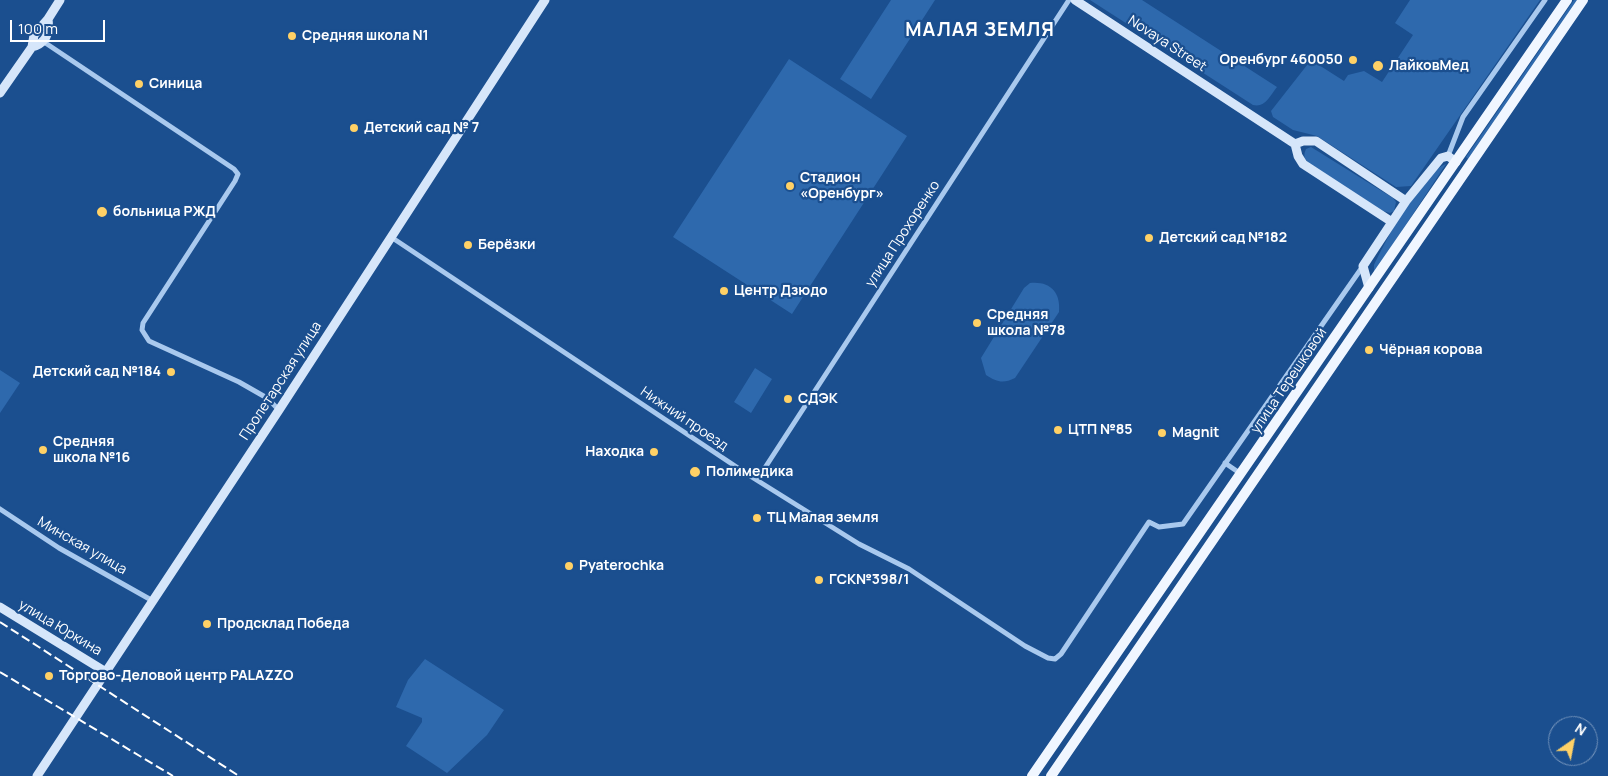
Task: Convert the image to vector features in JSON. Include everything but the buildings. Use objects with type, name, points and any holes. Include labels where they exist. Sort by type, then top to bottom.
[{"type":"main road","points":[[0,94],[32,47],[34,35],[48,20],[60,0]]},
{"type":"main road","name":"Пролетарская улица","points":[[37,776],[279,410],[544,0]]},
{"type":"main road","name":"Novaya Street","points":[[1075,0],[1295,144]]},
{"type":"main road","name":"улица Терешковой","points":[[1032,776],[1369,288],[1452,159],[1567,0]]},
{"type":"main road","name":"улица Терешковой","points":[[1054,772],[1304,404],[1583,0]]},
{"type":"main road","points":[[32,47],[44,42],[48,34],[48,20]]},
{"type":"main road","points":[[1392,222],[1303,164],[1298,156],[1295,144],[1303,141],[1316,141],[1406,201]]},
{"type":"main road","points":[[1369,288],[1363,266],[1406,201],[1436,162],[1452,159],[1466,169]]},
{"type":"main road","points":[[1294,397],[1296,402],[1304,404]]},
{"type":"main road","name":"улица Юркина","points":[[0,607],[106,672]]},
{"type":"street","name":"улица Прохоренко","points":[[757,480],[1069,0]]},
{"type":"street","points":[[1452,159],[1462,117],[1546,0]]},
{"type":"street","points":[[44,42],[234,169],[238,174],[143,323],[142,330],[149,341],[239,382],[267,398],[279,410]]},
{"type":"street","name":"Нижний проезд","points":[[391,237],[757,480],[859,544],[909,569],[1048,658],[1055,659],[1060,654],[1149,522],[1159,527],[1183,524],[1225,463]]},
{"type":"street","points":[[1241,474],[1225,463],[1363,266]]},
{"type":"street","name":"Минская улица","points":[[0,509],[59,548],[153,601]]},
{"type":"shaded area","points":[[891,0],[935,0],[871,99],[840,79]]},
{"type":"shaded area","points":[[1090,0],[1142,0],[1277,87],[1264,103],[1253,105]]},
{"type":"shaded area","points":[[1410,0],[1540,0],[1411,186],[1396,187],[1317,136],[1293,130],[1273,117],[1271,111],[1311,60],[1344,81],[1348,75],[1364,71],[1382,82],[1413,35],[1395,23]]},
{"type":"shaded area","points":[[1574,0],[1577,0],[1468,159],[1466,157]]},
{"type":"shaded area","name":"Стадион «Оренбург»","points":[[789,59],[907,136],[792,314],[673,237]]},
{"type":"shaded area","points":[[1311,147],[1393,198],[1396,202],[1394,211],[1390,213],[1383,211],[1310,164],[1304,156],[1306,149]]},
{"type":"shaded area","points":[[1446,164],[1374,273],[1374,265],[1405,208],[1425,180]]},
{"type":"shaded area","points":[[1030,283],[1043,284],[1053,289],[1058,299],[1059,312],[1015,378],[1003,382],[997,381],[986,375],[981,358],[1024,288]]},
{"type":"shaded area","points":[[755,368],[772,379],[751,413],[734,402]]},
{"type":"shaded area","points":[[0,370],[20,383],[0,413]]},
{"type":"shaded area","points":[[425,659],[504,710],[487,735],[447,773],[406,746],[422,722],[422,718],[396,707],[408,680]]},
{"type":"railway","points":[[0,622],[239,776]]},
{"type":"railway","points":[[0,672],[173,776]]},
{"type":"place","name":"Средняя школа N1","points":[[292,36]]},
{"type":"place","name":"Оренбург 460050","points":[[1353,60]]},
{"type":"place","name":"ЛайковМед","points":[[1378,66]]},
{"type":"place","name":"Синица","points":[[139,84]]},
{"type":"place","name":"Детский сад № 7","points":[[354,128]]},
{"type":"place","name":"Стадион «Оренбург»","points":[[790,186]]},
{"type":"place","name":"больница РЖД","points":[[102,212]]},
{"type":"place","name":"Детский сад №182","points":[[1149,238]]},
{"type":"place","name":"Берёзки","points":[[468,245]]},
{"type":"place","name":"Центр Дзюдо","points":[[724,291]]},
{"type":"place","name":"Средняя школа №78","points":[[977,323]]},
{"type":"place","name":"Чёрная корова","points":[[1369,350]]},
{"type":"place","name":"Детский сад №184","points":[[171,372]]},
{"type":"place","name":"СДЭК","points":[[788,399]]},
{"type":"place","name":"ЦТП №85","points":[[1058,430]]},
{"type":"place","name":"Magnit","points":[[1162,433]]},
{"type":"place","name":"Средняя школа №16","points":[[43,450]]},
{"type":"place","name":"Находка","points":[[654,452]]},
{"type":"place","name":"Полимедика","points":[[695,472]]},
{"type":"place","name":"ТЦ Малая земля","points":[[757,518]]},
{"type":"place","name":"Pyaterochka","points":[[569,566]]},
{"type":"place","name":"ГСК№398/1","points":[[819,580]]},
{"type":"place","name":"Продсклад Победа","points":[[207,624]]},
{"type":"place","name":"Торгово-Деловой центр PALAZZO","points":[[49,676]]},
{"type":"district","name":"МАЛАЯ ЗЕМЛЯ","points":[[980,31]]}]
